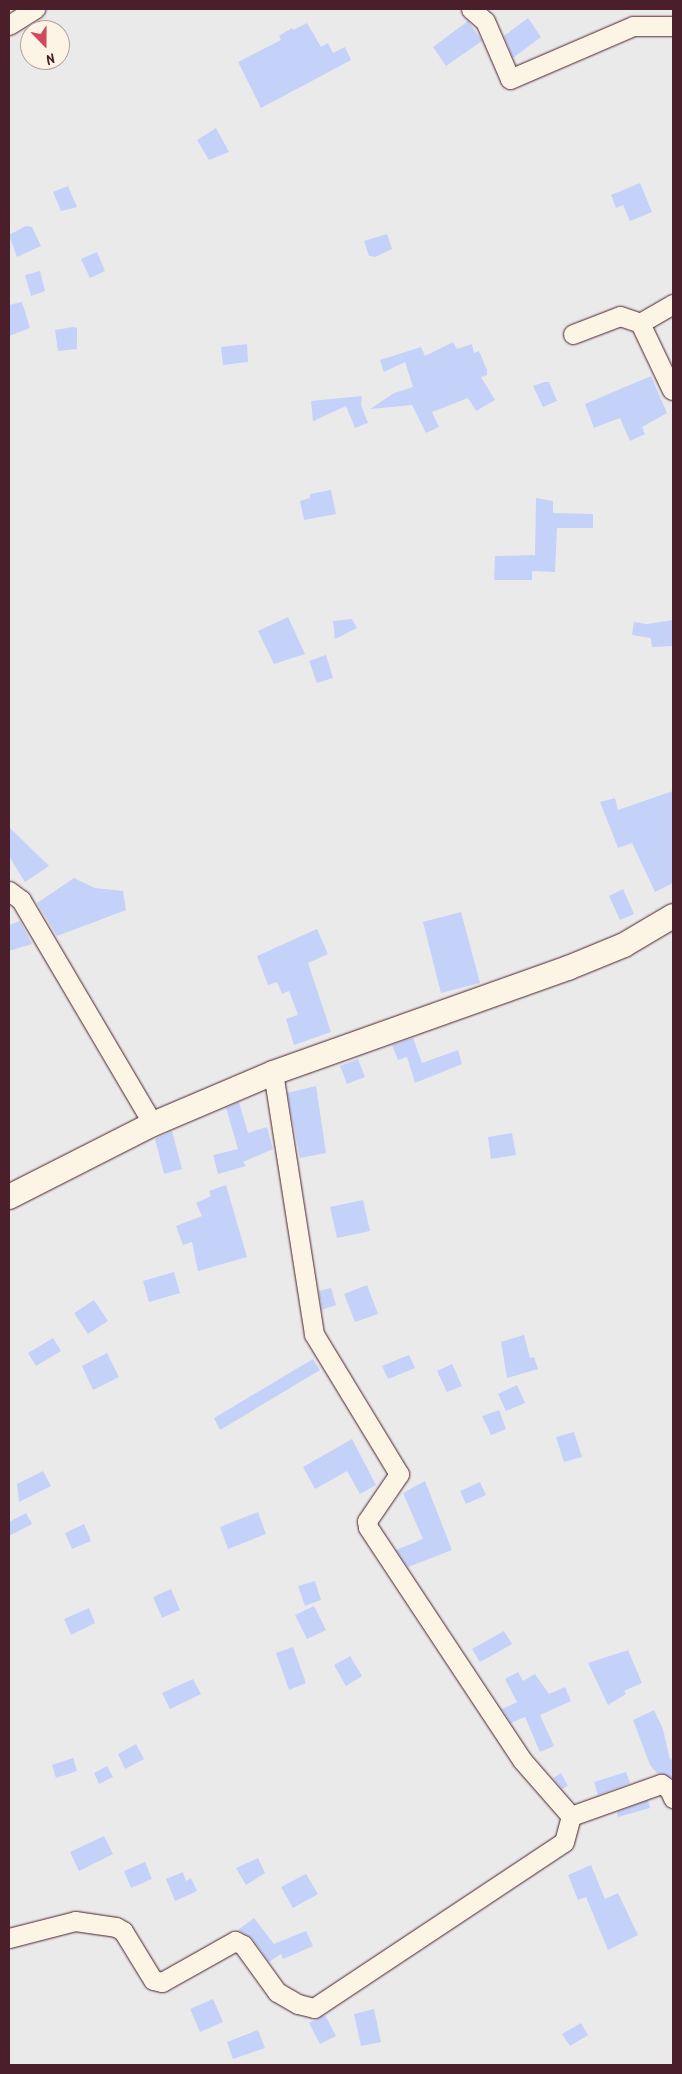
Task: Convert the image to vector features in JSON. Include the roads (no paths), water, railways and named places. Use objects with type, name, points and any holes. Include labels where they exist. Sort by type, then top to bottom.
[{"type":"street","points":[[9,25],[34,9]]},
{"type":"street","points":[[471,9],[485,21],[510,79],[633,26],[673,26]]},
{"type":"street","points":[[640,323],[673,304]]},
{"type":"street","points":[[573,334],[620,316],[640,323],[672,390]]},
{"type":"street","points":[[9,890],[22,900],[153,1124]]},
{"type":"street","points":[[9,1197],[153,1124],[273,1073],[568,968],[624,945],[673,916]]},
{"type":"street","points":[[273,1073],[314,1334],[399,1474],[367,1521],[368,1527],[522,1760],[571,1816]]},
{"type":"street","points":[[571,1816],[661,1784],[669,1788],[673,1798]]},
{"type":"street","points":[[9,1938],[75,1921],[116,1927],[123,1931],[153,1980],[162,1982],[235,1941],[243,1945],[276,1992],[298,2004],[314,2008],[560,1847],[571,1816]]}]
